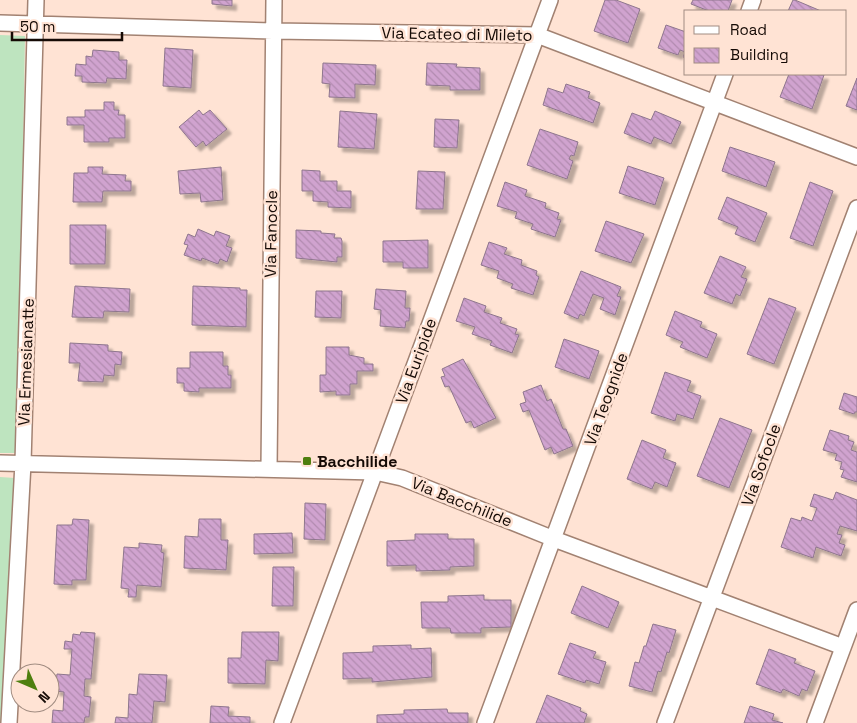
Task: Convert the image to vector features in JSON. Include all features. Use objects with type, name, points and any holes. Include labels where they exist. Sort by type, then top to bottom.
[{"type":"street","name":"Via Ermesianatte","points":[[9,723],[23,464],[36,0]]},
{"type":"street","name":"Via Fanocle","points":[[268,469],[274,0]]},
{"type":"street","name":"Via Euripide","points":[[282,723],[550,0]]},
{"type":"street","name":"Via Ecateo di Mileto","points":[[0,23],[273,31],[537,35],[857,156]]},
{"type":"street","name":"Via Teognide","points":[[486,723],[725,75]]},
{"type":"street","name":"Via Sofocle","points":[[665,723],[857,208]]},
{"type":"street","name":"Via Bacchilide","points":[[0,463],[375,472],[402,478],[554,539],[843,647]]},
{"type":"street","points":[[815,723],[857,610]]},
{"type":"green space","points":[[0,35],[25,36],[18,453],[0,453]]},
{"type":"green space","points":[[0,477],[15,478],[4,723],[0,723]]},
{"type":"building","points":[[212,0],[232,0],[232,6],[212,4]]},
{"type":"building","points":[[605,0],[616,0],[640,9],[628,43],[594,31]]},
{"type":"building","points":[[693,0],[732,0],[728,10],[706,10],[691,4]]},
{"type":"building","points":[[793,0],[795,0],[819,10],[788,10]]},
{"type":"building","points":[[666,25],[684,31],[684,52],[680,50],[678,55],[658,48]]},
{"type":"building","points":[[165,48],[193,50],[191,88],[163,86]]},
{"type":"building","points":[[93,50],[119,52],[119,60],[127,60],[126,79],[107,78],[106,83],[82,82],[82,76],[75,76],[76,64],[86,65],[86,56],[92,57]]},
{"type":"building","points":[[323,63],[376,65],[375,85],[355,84],[355,98],[329,97],[330,84],[322,83]]},
{"type":"building","points":[[427,63],[457,64],[456,67],[480,68],[480,90],[450,90],[450,86],[426,85]]},
{"type":"building","points":[[789,75],[824,75],[812,109],[780,97]]},
{"type":"building","points":[[857,78],[857,110],[846,106]]},
{"type":"building","points":[[566,84],[590,92],[588,98],[600,103],[593,123],[543,105],[548,88],[563,93]]},
{"type":"building","points":[[104,102],[114,102],[114,110],[119,110],[118,115],[125,115],[125,138],[109,138],[109,142],[84,142],[84,125],[67,125],[67,117],[85,117],[85,110],[104,110]]},
{"type":"building","points":[[199,110],[203,115],[210,110],[227,129],[206,146],[203,141],[196,147],[179,127]]},
{"type":"building","points":[[340,111],[377,114],[374,149],[338,147]]},
{"type":"building","points":[[655,111],[681,122],[671,144],[654,137],[651,144],[624,133],[632,113],[651,120]]},
{"type":"building","points":[[435,119],[459,120],[457,148],[434,147]]},
{"type":"building","points":[[540,129],[578,142],[574,156],[571,155],[569,159],[573,161],[567,179],[527,165]]},
{"type":"building","points":[[730,147],[775,162],[766,187],[722,171]]},
{"type":"building","points":[[628,166],[664,178],[655,205],[619,193]]},
{"type":"building","points":[[88,167],[103,167],[102,174],[126,175],[125,181],[131,181],[131,191],[103,191],[102,202],[73,202],[74,173],[88,173]]},
{"type":"building","points":[[221,167],[223,200],[201,202],[200,193],[180,194],[178,171]]},
{"type":"building","points":[[302,170],[320,171],[320,181],[337,181],[337,191],[351,191],[351,208],[328,207],[328,202],[313,201],[313,191],[302,191]]},
{"type":"building","points":[[418,171],[445,172],[443,209],[416,209]]},
{"type":"building","points":[[505,182],[527,190],[525,196],[546,203],[545,208],[559,213],[557,219],[561,220],[555,237],[531,229],[533,224],[515,218],[517,212],[497,206]]},
{"type":"building","points":[[810,182],[833,191],[813,246],[790,238]]},
{"type":"building","points":[[727,197],[767,213],[755,242],[735,234],[738,227],[718,219]]},
{"type":"building","points":[[606,221],[644,234],[631,263],[595,251]]},
{"type":"building","points":[[70,225],[106,225],[105,264],[70,264]]},
{"type":"building","points":[[198,229],[214,236],[216,231],[230,236],[226,246],[232,248],[227,262],[220,259],[218,264],[202,258],[201,261],[184,255],[188,245],[184,244],[188,234],[195,237]]},
{"type":"building","points":[[296,230],[321,231],[321,233],[335,234],[334,238],[341,238],[342,241],[342,257],[337,257],[337,262],[296,258]]},
{"type":"building","points":[[428,240],[428,268],[403,268],[403,262],[383,262],[383,241]]},
{"type":"building","points":[[489,242],[507,248],[504,254],[522,260],[521,265],[537,271],[536,275],[539,277],[533,295],[511,288],[513,284],[497,278],[499,271],[481,265]]},
{"type":"building","points":[[720,256],[746,267],[741,277],[747,279],[740,296],[736,294],[732,304],[704,293]]},
{"type":"building","points":[[581,271],[621,287],[617,296],[621,297],[615,315],[600,309],[604,298],[593,294],[584,316],[580,314],[578,319],[564,313]]},
{"type":"building","points":[[75,286],[130,289],[129,312],[104,311],[103,318],[72,317]]},
{"type":"building","points":[[193,286],[247,290],[246,327],[192,325]]},
{"type":"building","points":[[376,289],[406,291],[405,308],[410,308],[409,321],[406,321],[405,328],[380,326],[381,310],[374,309]]},
{"type":"building","points":[[316,291],[342,291],[341,318],[315,317]]},
{"type":"building","points":[[464,298],[486,306],[484,312],[502,318],[500,323],[517,329],[515,334],[519,335],[512,353],[490,345],[492,341],[472,334],[475,327],[456,321]]},
{"type":"building","points":[[769,298],[796,308],[774,364],[747,354]]},
{"type":"building","points":[[675,311],[702,322],[700,327],[717,334],[707,358],[680,347],[683,342],[666,335]]},
{"type":"building","points":[[564,339],[599,351],[589,379],[555,367]]},
{"type":"building","points":[[70,343],[108,345],[108,351],[122,352],[121,365],[115,364],[114,376],[104,375],[103,382],[78,381],[80,363],[69,363]]},
{"type":"building","points":[[326,347],[349,347],[349,355],[364,358],[364,364],[373,364],[373,371],[357,371],[357,384],[350,384],[350,395],[336,395],[336,391],[320,392],[320,375],[326,375]]},
{"type":"building","points":[[190,352],[223,352],[223,366],[228,366],[228,375],[231,375],[231,388],[199,388],[199,392],[184,391],[184,383],[177,383],[177,368],[190,368]]},
{"type":"building","points":[[463,359],[496,418],[474,428],[471,421],[466,423],[449,386],[445,387],[441,377],[445,376],[442,369]]},
{"type":"building","points":[[665,372],[691,381],[687,391],[701,396],[693,419],[677,414],[675,421],[651,413]]},
{"type":"building","points":[[541,385],[547,401],[551,399],[563,429],[566,429],[573,446],[554,454],[551,447],[545,450],[529,410],[523,412],[520,404],[526,402],[523,392]]},
{"type":"building","points":[[844,393],[857,397],[857,412],[854,414],[839,409]]},
{"type":"building","points":[[720,418],[752,430],[729,488],[697,476]]},
{"type":"building","points":[[830,430],[849,436],[848,440],[854,442],[851,450],[857,452],[857,482],[841,477],[844,470],[840,469],[842,462],[835,460],[837,454],[823,450]]},
{"type":"building","points":[[642,440],[666,450],[663,458],[676,463],[667,487],[655,482],[652,489],[627,479]]},
{"type":"building","points":[[836,492],[857,500],[857,531],[840,526],[837,534],[842,535],[839,543],[845,545],[841,556],[816,547],[813,558],[781,547],[791,518],[801,521],[802,517],[812,521],[817,508],[810,506],[814,494],[833,500]]},
{"type":"building","points":[[305,503],[326,504],[325,540],[304,539]]},
{"type":"building","points":[[73,519],[89,520],[86,580],[72,580],[72,585],[54,584],[57,525],[72,525]]},
{"type":"building","points":[[199,519],[221,519],[221,540],[228,540],[226,570],[184,568],[185,536],[198,537]]},
{"type":"building","points":[[292,533],[293,553],[254,554],[254,534]]},
{"type":"building","points":[[415,534],[448,534],[448,539],[474,539],[474,566],[450,567],[450,570],[416,571],[416,565],[387,566],[387,541],[415,540]]},
{"type":"building","points":[[139,543],[162,545],[161,552],[164,553],[161,587],[137,585],[136,597],[128,597],[129,589],[121,588],[124,547],[139,548]]},
{"type":"building","points":[[273,567],[294,567],[293,606],[272,606]]},
{"type":"building","points":[[582,586],[619,602],[608,628],[571,613]]},
{"type":"building","points":[[484,595],[484,600],[511,600],[511,627],[481,628],[481,633],[451,633],[450,628],[422,628],[421,602],[448,602],[448,596]]},
{"type":"building","points":[[653,624],[676,630],[661,672],[658,671],[652,692],[629,686],[635,662],[639,663]]},
{"type":"building","points":[[81,632],[95,633],[91,679],[85,679],[84,696],[91,697],[89,717],[85,717],[84,723],[52,723],[53,713],[63,711],[64,692],[60,692],[60,674],[70,675],[72,649],[64,649],[65,641],[72,642],[73,634],[80,635]]},
{"type":"building","points":[[242,632],[279,632],[278,661],[266,660],[265,684],[228,683],[228,658],[241,658]]},
{"type":"building","points":[[570,643],[596,652],[593,658],[606,662],[599,684],[586,680],[585,683],[558,674]]},
{"type":"building","points":[[411,645],[411,649],[431,648],[432,677],[372,682],[372,678],[343,679],[343,653],[373,652],[373,646]]},
{"type":"building","points":[[769,649],[796,659],[794,663],[815,671],[807,691],[802,689],[799,696],[783,689],[781,693],[756,684]]},
{"type":"building","points":[[139,674],[167,675],[165,702],[154,701],[152,723],[115,723],[116,717],[128,718],[129,694],[137,695]]},
{"type":"building","points":[[547,695],[581,708],[580,711],[587,714],[584,723],[536,723]]},
{"type":"building","points":[[211,706],[229,707],[228,716],[250,717],[250,723],[210,723]]},
{"type":"building","points":[[750,706],[774,714],[772,720],[783,723],[744,723]]},
{"type":"building","points":[[447,709],[448,713],[468,713],[468,723],[377,723],[377,715],[404,714],[404,710]]},
{"type":"place","name":"Bacchilide","points":[[307,461]]}]
